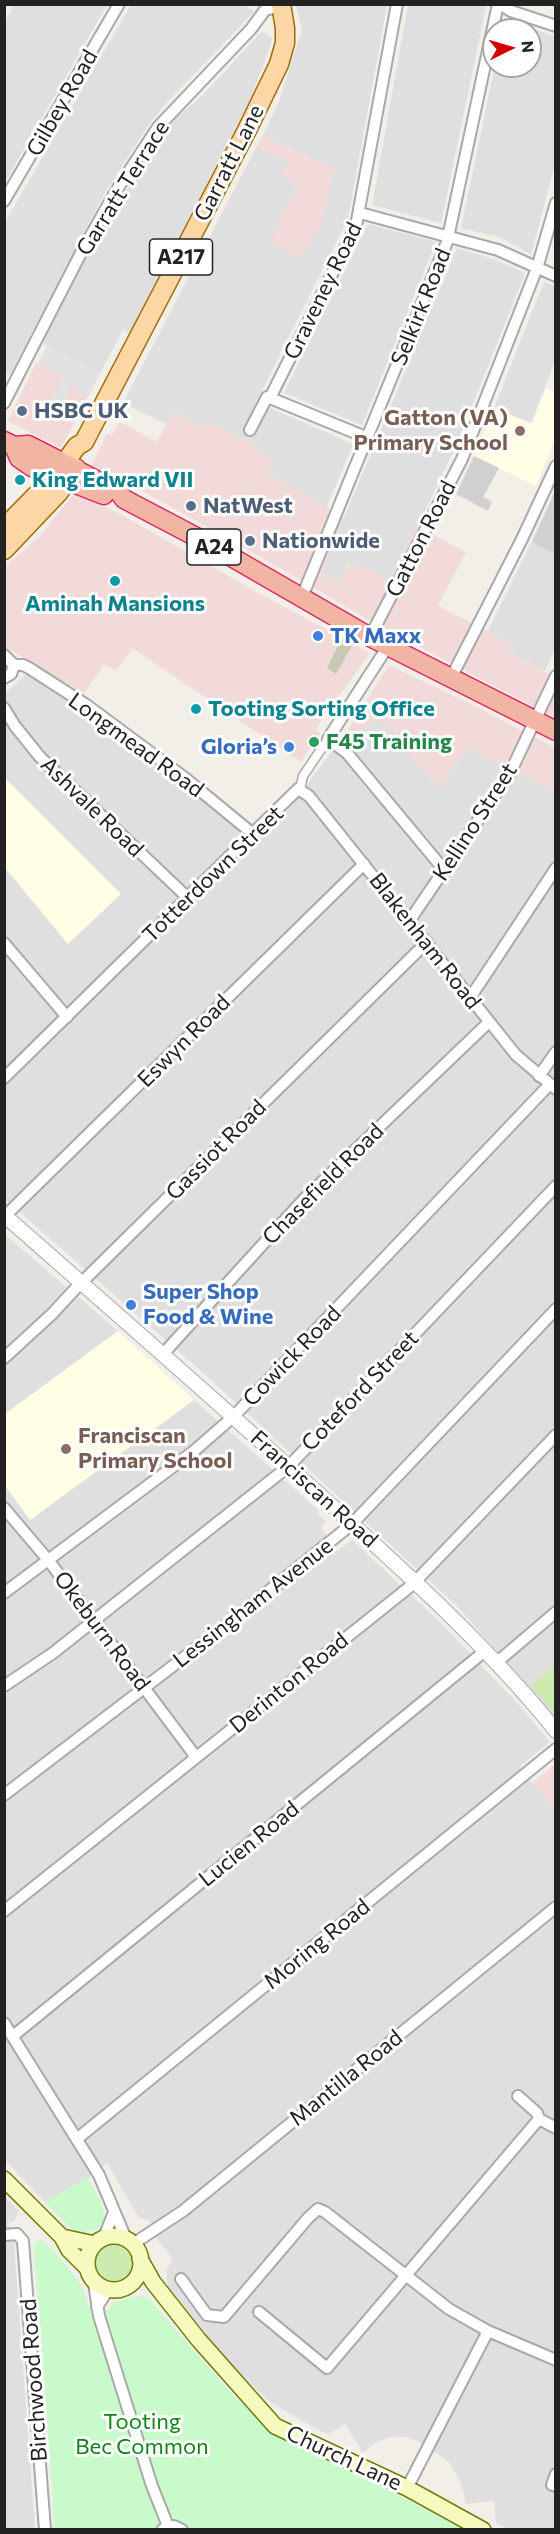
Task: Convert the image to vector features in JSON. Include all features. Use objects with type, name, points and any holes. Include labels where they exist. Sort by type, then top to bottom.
[{"type":"highway","name":"A24","points":[[9,444],[28,445],[66,472],[115,501],[124,500],[181,528],[370,637],[555,731]]},
{"type":"main road","name":"Garratt Lane","points":[[66,472],[77,446],[84,442],[246,132],[279,63],[285,43],[284,16],[272,6]]},
{"type":"main road","name":"A217","points":[[4,528],[66,472]]},
{"type":"main road","name":"A217","points":[[4,550],[66,472]]},
{"type":"main road","points":[[4,2179],[62,2237],[69,2250],[87,2268],[101,2287],[121,2290],[135,2281],[141,2272],[141,2259],[129,2241],[115,2236],[100,2240],[62,2237]]},
{"type":"main road","points":[[87,2268],[88,2252],[100,2240]]},
{"type":"main road","name":"Church Lane","points":[[141,2259],[153,2282],[164,2292],[198,2340],[275,2426],[407,2488],[483,2529]]},
{"type":"main road","points":[[135,2281],[153,2282]]},
{"type":"street","name":"Gilbey Road","points":[[4,201],[118,4]]},
{"type":"street","name":"Graveney Road","points":[[250,430],[267,398],[270,398],[356,226],[397,4]]},
{"type":"street","points":[[499,4],[511,11],[555,26]]},
{"type":"street","name":"Selkirk Road","points":[[302,597],[449,236],[499,4]]},
{"type":"street","name":"Garratt Terrace","points":[[4,403],[82,251],[116,191],[158,127],[272,6]]},
{"type":"street","name":"Gatton Road","points":[[370,637],[462,459],[537,268],[555,203]]},
{"type":"street","points":[[360,213],[498,250],[555,276]]},
{"type":"street","points":[[270,398],[368,438]]},
{"type":"street","points":[[451,678],[522,539],[555,466]]},
{"type":"street","name":"Totterdown Street","points":[[4,1078],[295,791],[300,789],[303,776],[388,646]]},
{"type":"street","name":"Longmead Road","points":[[4,655],[14,665],[23,665],[88,706],[184,778],[253,834]]},
{"type":"street","points":[[4,678],[11,674],[14,665]]},
{"type":"street","name":"Kellino Street","points":[[410,920],[510,773],[555,676]]},
{"type":"street","name":"Ashvale Road","points":[[4,708],[40,757],[188,898]]},
{"type":"street","points":[[328,739],[347,753],[445,871]]},
{"type":"street","name":"Blakenham Road","points":[[300,789],[309,796],[516,1054],[552,1087]]},
{"type":"street","name":"Eswyn Road","points":[[5,1216],[364,864]]},
{"type":"street","points":[[470,998],[555,868]]},
{"type":"street","name":"Gassiot Road","points":[[4,1358],[27,1339],[427,942]]},
{"type":"street","points":[[4,943],[67,1017]]},
{"type":"street","name":"Chasefield Road","points":[[163,1354],[304,1199],[489,1022]]},
{"type":"street","points":[[539,1076],[555,1052]]},
{"type":"street","name":"Cowick Road","points":[[4,1593],[194,1450],[234,1416],[552,1087]]},
{"type":"street","name":"Coteford Street","points":[[4,1686],[93,1622],[289,1466],[555,1186]]},
{"type":"street","name":"Franciscan Road","points":[[5,1216],[234,1416],[416,1582],[485,1651],[555,1731]]},
{"type":"street","name":"Lessingham Avenue","points":[[4,1795],[229,1623],[352,1524],[555,1309]]},
{"type":"street","name":"Derinton Road","points":[[4,1911],[416,1582],[555,1435]]},
{"type":"street","name":"Okeburn Road","points":[[4,1508],[49,1561],[196,1757]]},
{"type":"street","points":[[496,1663],[555,1612]]},
{"type":"street","name":"Lucien Road","points":[[13,2036],[485,1651]]},
{"type":"street","name":"Moring Road","points":[[78,2138],[555,1749]]},
{"type":"street","name":"Mantilla Road","points":[[129,2241],[183,2211],[555,1907]]},
{"type":"street","points":[[4,2023],[78,2138],[105,2187],[114,2212],[129,2241]]},
{"type":"street","points":[[518,2096],[537,2113],[539,2119],[555,2128]]},
{"type":"street","points":[[259,2312],[327,2368],[539,2119]]},
{"type":"street","points":[[181,2279],[207,2315],[224,2317],[318,2209],[325,2212],[449,2309],[488,2331],[555,2360]]},
{"type":"street","points":[[100,2240],[114,2212]]},
{"type":"street","name":"Birchwood Road","points":[[4,2235],[17,2234],[23,2241],[45,2529]]},
{"type":"street","points":[[101,2287],[97,2307],[166,2528],[182,2529]]},
{"type":"street","points":[[407,2488],[488,2331]]},
{"type":"street","points":[[555,2474],[552,2485],[555,2486]]},
{"type":"shaded area","points":[[483,4],[486,7],[441,223],[372,205],[408,5]]},
{"type":"shaded area","points":[[14,5],[107,5],[5,182],[5,21]]},
{"type":"shaded area","points":[[131,5],[245,5],[254,12],[166,103],[148,126],[104,194],[10,375],[5,372],[5,222]]},
{"type":"shaded area","points":[[296,5],[387,5],[348,219],[256,402],[353,444],[326,509],[268,473],[265,455],[251,446],[253,443],[208,423],[205,428],[173,411],[166,424],[123,403],[257,146],[289,162],[298,185],[270,243],[334,169],[263,136],[279,101],[302,30]]},
{"type":"shaded area","points":[[262,31],[272,38],[271,44],[251,97],[130,333],[123,330],[100,373],[41,342],[95,240],[157,142],[176,118],[200,98]]},
{"type":"shaded area","points":[[542,32],[555,37],[555,165],[531,254],[499,237],[461,228],[492,78],[542,78]]},
{"type":"shaded area","points":[[263,136],[334,169],[322,221],[302,259],[270,242],[298,185],[281,176],[288,162],[257,146]]},
{"type":"shaded area","points":[[368,224],[436,242],[362,425],[284,393]]},
{"type":"shaded area","points":[[457,248],[493,259],[525,273],[456,446],[391,581],[358,565],[356,569],[348,564],[339,582],[321,573]]},
{"type":"shaded area","points":[[544,282],[555,286],[555,361],[531,423],[494,408]]},
{"type":"shaded area","points":[[47,345],[100,373],[61,448],[8,421]]},
{"type":"shaded area","points":[[47,345],[100,373],[89,396],[71,386],[61,407],[51,402],[63,377],[38,364]]},
{"type":"shaded area","name":"Gatton (VA) Primary School","points":[[546,388],[555,392],[555,439],[536,486],[474,456],[494,408],[532,424]]},
{"type":"shaded area","points":[[173,411],[205,428],[208,423],[253,443],[252,446],[273,461],[268,473],[344,518],[321,573],[339,582],[349,564],[356,568],[358,565],[391,581],[418,523],[435,536],[466,552],[438,606],[511,643],[508,652],[555,677],[555,718],[367,619],[144,492],[92,467],[107,433],[112,435],[120,422],[157,442]]},
{"type":"shaded area","points":[[474,456],[499,468],[483,497],[492,502],[488,511],[456,494]]},
{"type":"shaded area","points":[[555,491],[556,554],[532,542]]},
{"type":"shaded area","points":[[81,494],[370,653],[320,722],[316,730],[320,733],[301,762],[132,648],[116,671],[104,664],[84,694],[5,647],[5,567],[39,537],[72,496]]},
{"type":"shaded area","points":[[555,494],[555,649],[545,671],[508,652],[488,631]]},
{"type":"shaded area","points":[[342,638],[353,644],[336,674],[327,668]]},
{"type":"shaded area","points":[[389,665],[555,748],[555,792],[467,747],[439,789],[391,729],[377,718],[350,740],[346,733]]},
{"type":"shaded area","points":[[27,673],[89,711],[186,784],[254,843],[289,809],[344,735],[350,740],[377,718],[391,729],[439,788],[467,747],[555,792],[555,1717],[458,1607],[209,1378],[5,1199],[4,695]]},
{"type":"shaded area","points":[[5,778],[121,894],[68,944],[5,868]]},
{"type":"shaded area","points":[[4,1234],[118,1331],[5,1414],[4,1414]]},
{"type":"shaded area","name":"Franciscan Primary School","points":[[118,1331],[194,1400],[30,1520],[5,1485],[5,1414]]},
{"type":"shaded area","points":[[194,1400],[318,1510],[318,1514],[326,1522],[321,1527],[337,1551],[352,1540],[440,1622],[518,1704],[550,1742],[519,1767],[556,1811],[555,2529],[508,2529],[496,2523],[494,2501],[466,2504],[461,2483],[449,2462],[418,2441],[406,2437],[391,2437],[376,2442],[363,2453],[345,2424],[329,2434],[269,2401],[225,2358],[168,2286],[166,2270],[173,2259],[157,2239],[149,2220],[139,2218],[107,2163],[88,2178],[45,2202],[5,2160],[4,1485],[30,1520]]},
{"type":"shaded area","points":[[555,1764],[555,1811],[532,1783]]},
{"type":"shaded area","points":[[4,2196],[19,2211],[14,2221],[8,2223],[14,2245],[35,2529],[5,2529]]},
{"type":"green space","points":[[555,1665],[555,1713],[531,1686]]},
{"type":"green space","points":[[88,2178],[101,2202],[105,2218],[97,2230],[76,2233],[45,2202]]},
{"type":"green space","name":"Tooting Bec Common","points":[[41,2240],[63,2261],[82,2286],[90,2311],[108,2310],[112,2303],[137,2296],[148,2298],[231,2393],[273,2431],[464,2529],[55,2529],[34,2248],[36,2242]]},
{"type":"green space","points":[[114,2241],[129,2248],[136,2263],[129,2278],[114,2285],[99,2278],[92,2263],[99,2248]]},
{"type":"place","name":"HSBC UK","points":[[22,411]]},
{"type":"place","name":"Gatton (VA) Primary School","points":[[520,431]]},
{"type":"place","name":"King Edward VII","points":[[20,480]]},
{"type":"place","name":"NatWest","points":[[191,506]]},
{"type":"place","name":"Nationwide","points":[[250,541]]},
{"type":"place","name":"Aminah Mansions","points":[[115,581]]},
{"type":"place","name":"TK Maxx","points":[[318,636]]},
{"type":"place","name":"Tooting Sorting Office","points":[[196,709]]},
{"type":"place","name":"F45 Training","points":[[314,742]]},
{"type":"place","name":"Gloria’s","points":[[289,747]]},
{"type":"place","name":"Super Shop Food & Wine","points":[[131,1305]]},
{"type":"place","name":"Franciscan Primary School","points":[[66,1449]]}]
